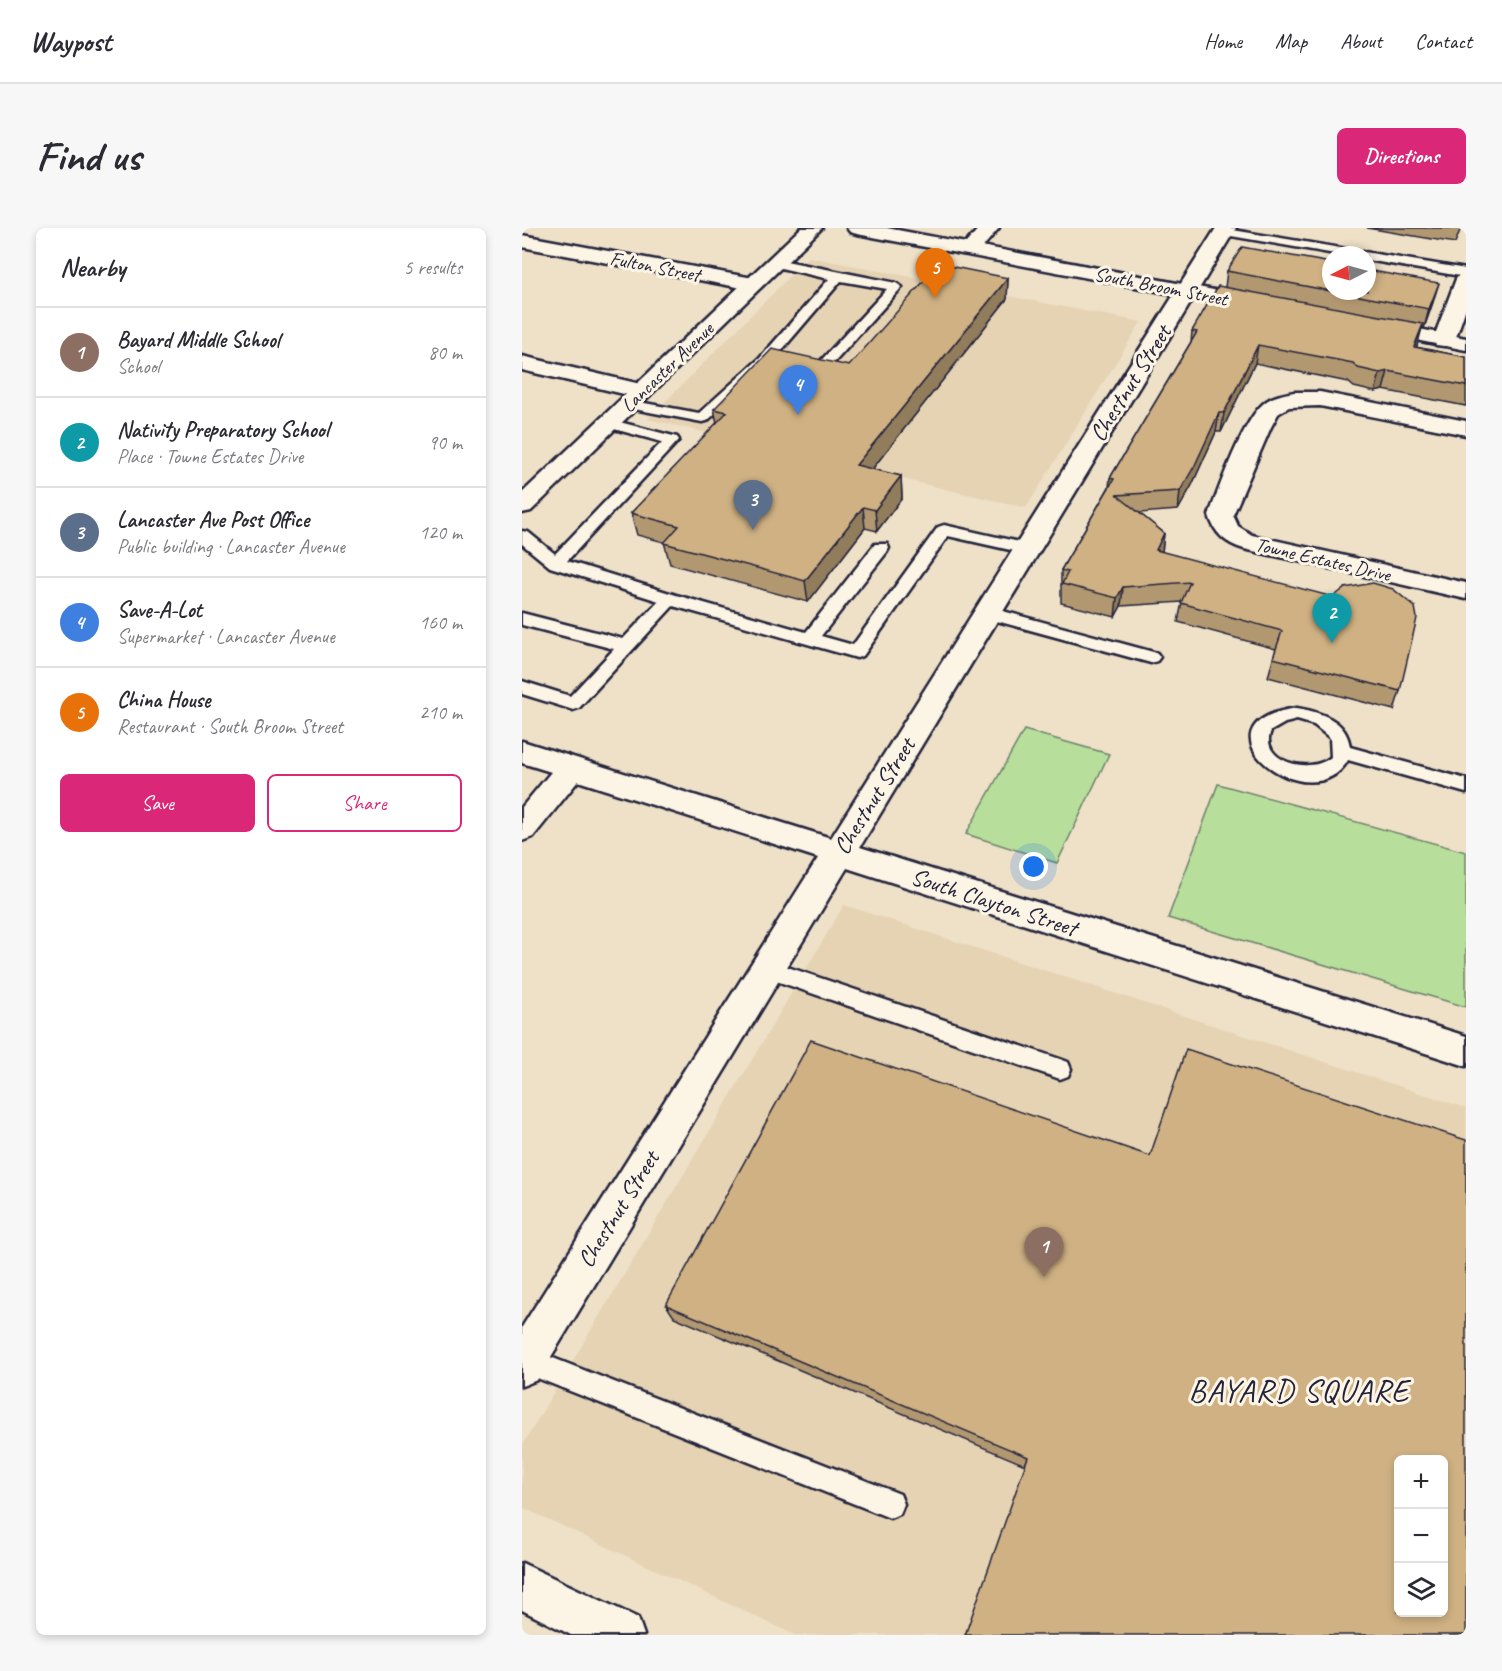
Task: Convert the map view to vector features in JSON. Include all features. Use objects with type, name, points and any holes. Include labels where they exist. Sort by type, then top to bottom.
[{"type":"street","name":"Lancaster Avenue","points":[[522,506],[812,228]]},
{"type":"street","name":"South Broom Street","points":[[857,228],[1281,309]]},
{"type":"street","points":[[970,250],[989,228]]},
{"type":"street","name":"Chestnut Street","points":[[523,1362],[1226,229]]},
{"type":"street","name":"Fulton Street","points":[[522,241],[753,284]]},
{"type":"street","points":[[1444,340],[1466,279]]},
{"type":"street","points":[[1362,324],[1466,344]]},
{"type":"street","points":[[522,363],[635,398]]},
{"type":"street","name":"Towne Estates Drive","points":[[1466,428],[1320,399],[1287,401],[1268,412],[1221,515],[1228,530],[1244,541],[1466,591]]},
{"type":"street","name":"South Clayton Street","points":[[522,753],[1466,1051]]},
{"type":"street","points":[[522,829],[571,768]]},
{"type":"street","points":[[522,1586],[621,1635]]},
{"type":"lane","points":[[1226,229],[1322,247]]},
{"type":"lane","points":[[1376,258],[1466,279]]},
{"type":"lane","points":[[775,364],[818,372],[896,287],[838,277],[776,262]]},
{"type":"lane","points":[[635,398],[702,418],[775,364],[838,277]]},
{"type":"lane","points":[[556,563],[672,440],[608,423]]},
{"type":"lane","points":[[522,536],[556,563],[670,599],[857,652],[944,530],[1028,549]]},
{"type":"lane","points":[[809,639],[881,548]]},
{"type":"lane","points":[[522,687],[573,704],[670,599]]},
{"type":"lane","points":[[988,613],[1151,657]]},
{"type":"lane","points":[[522,619],[626,646]]},
{"type":"lane","points":[[1341,751],[1466,786]]},
{"type":"lane","points":[[767,969],[1060,1069]]},
{"type":"lane","points":[[523,1362],[890,1504]]},
{"type":"shaded area","points":[[809,257],[1141,322],[1026,508],[648,419]]},
{"type":"shaded area","points":[[844,905],[1466,1108],[1466,1635],[795,1635],[522,1507],[522,1446]]},
{"type":"green space","points":[[1024,730],[1109,754],[1057,863],[966,834]]},
{"type":"green space","points":[[1218,784],[1466,852],[1466,1007],[1168,918]]},
{"type":"building","points":[[1242,247],[1322,261],[1322,289],[1227,271]]},
{"type":"building","points":[[939,264],[1008,278],[856,465],[901,476],[875,510],[863,507],[805,581],[664,543],[679,526],[631,513],[727,412],[714,409],[772,349],[849,366]]},
{"type":"building","points":[[1376,272],[1439,283],[1429,309],[1376,299]]},
{"type":"building","points":[[1218,286],[1423,324],[1414,347],[1466,357],[1466,386],[1388,371],[1380,373],[1358,368],[1353,363],[1258,345],[1224,413],[1219,413],[1180,491],[1117,495],[1164,533],[1156,550],[1333,597],[1345,588],[1373,583],[1393,589],[1415,607],[1417,618],[1400,691],[1273,658],[1282,631],[1181,603],[1190,582],[1123,587],[1117,598],[1062,584],[1068,572],[1061,570],[1114,479],[1110,478],[1197,332],[1192,331]]},
{"type":"building","points":[[811,1040],[1150,1156],[1186,1049],[1466,1140],[1466,1635],[965,1635],[1028,1457],[666,1305]]},
{"type":"place","name":"China House","points":[[935,298]]},
{"type":"place","name":"Save-A-Lot","points":[[798,415]]},
{"type":"place","name":"Lancaster Ave Post Office","points":[[753,530]]},
{"type":"place","name":"Nativity Preparatory School","points":[[1332,643]]},
{"type":"place","name":"Bayard Middle School","points":[[1044,1277]]},
{"type":"district","name":"BAYARD SQUARE","points":[[1299,1390]]}]
